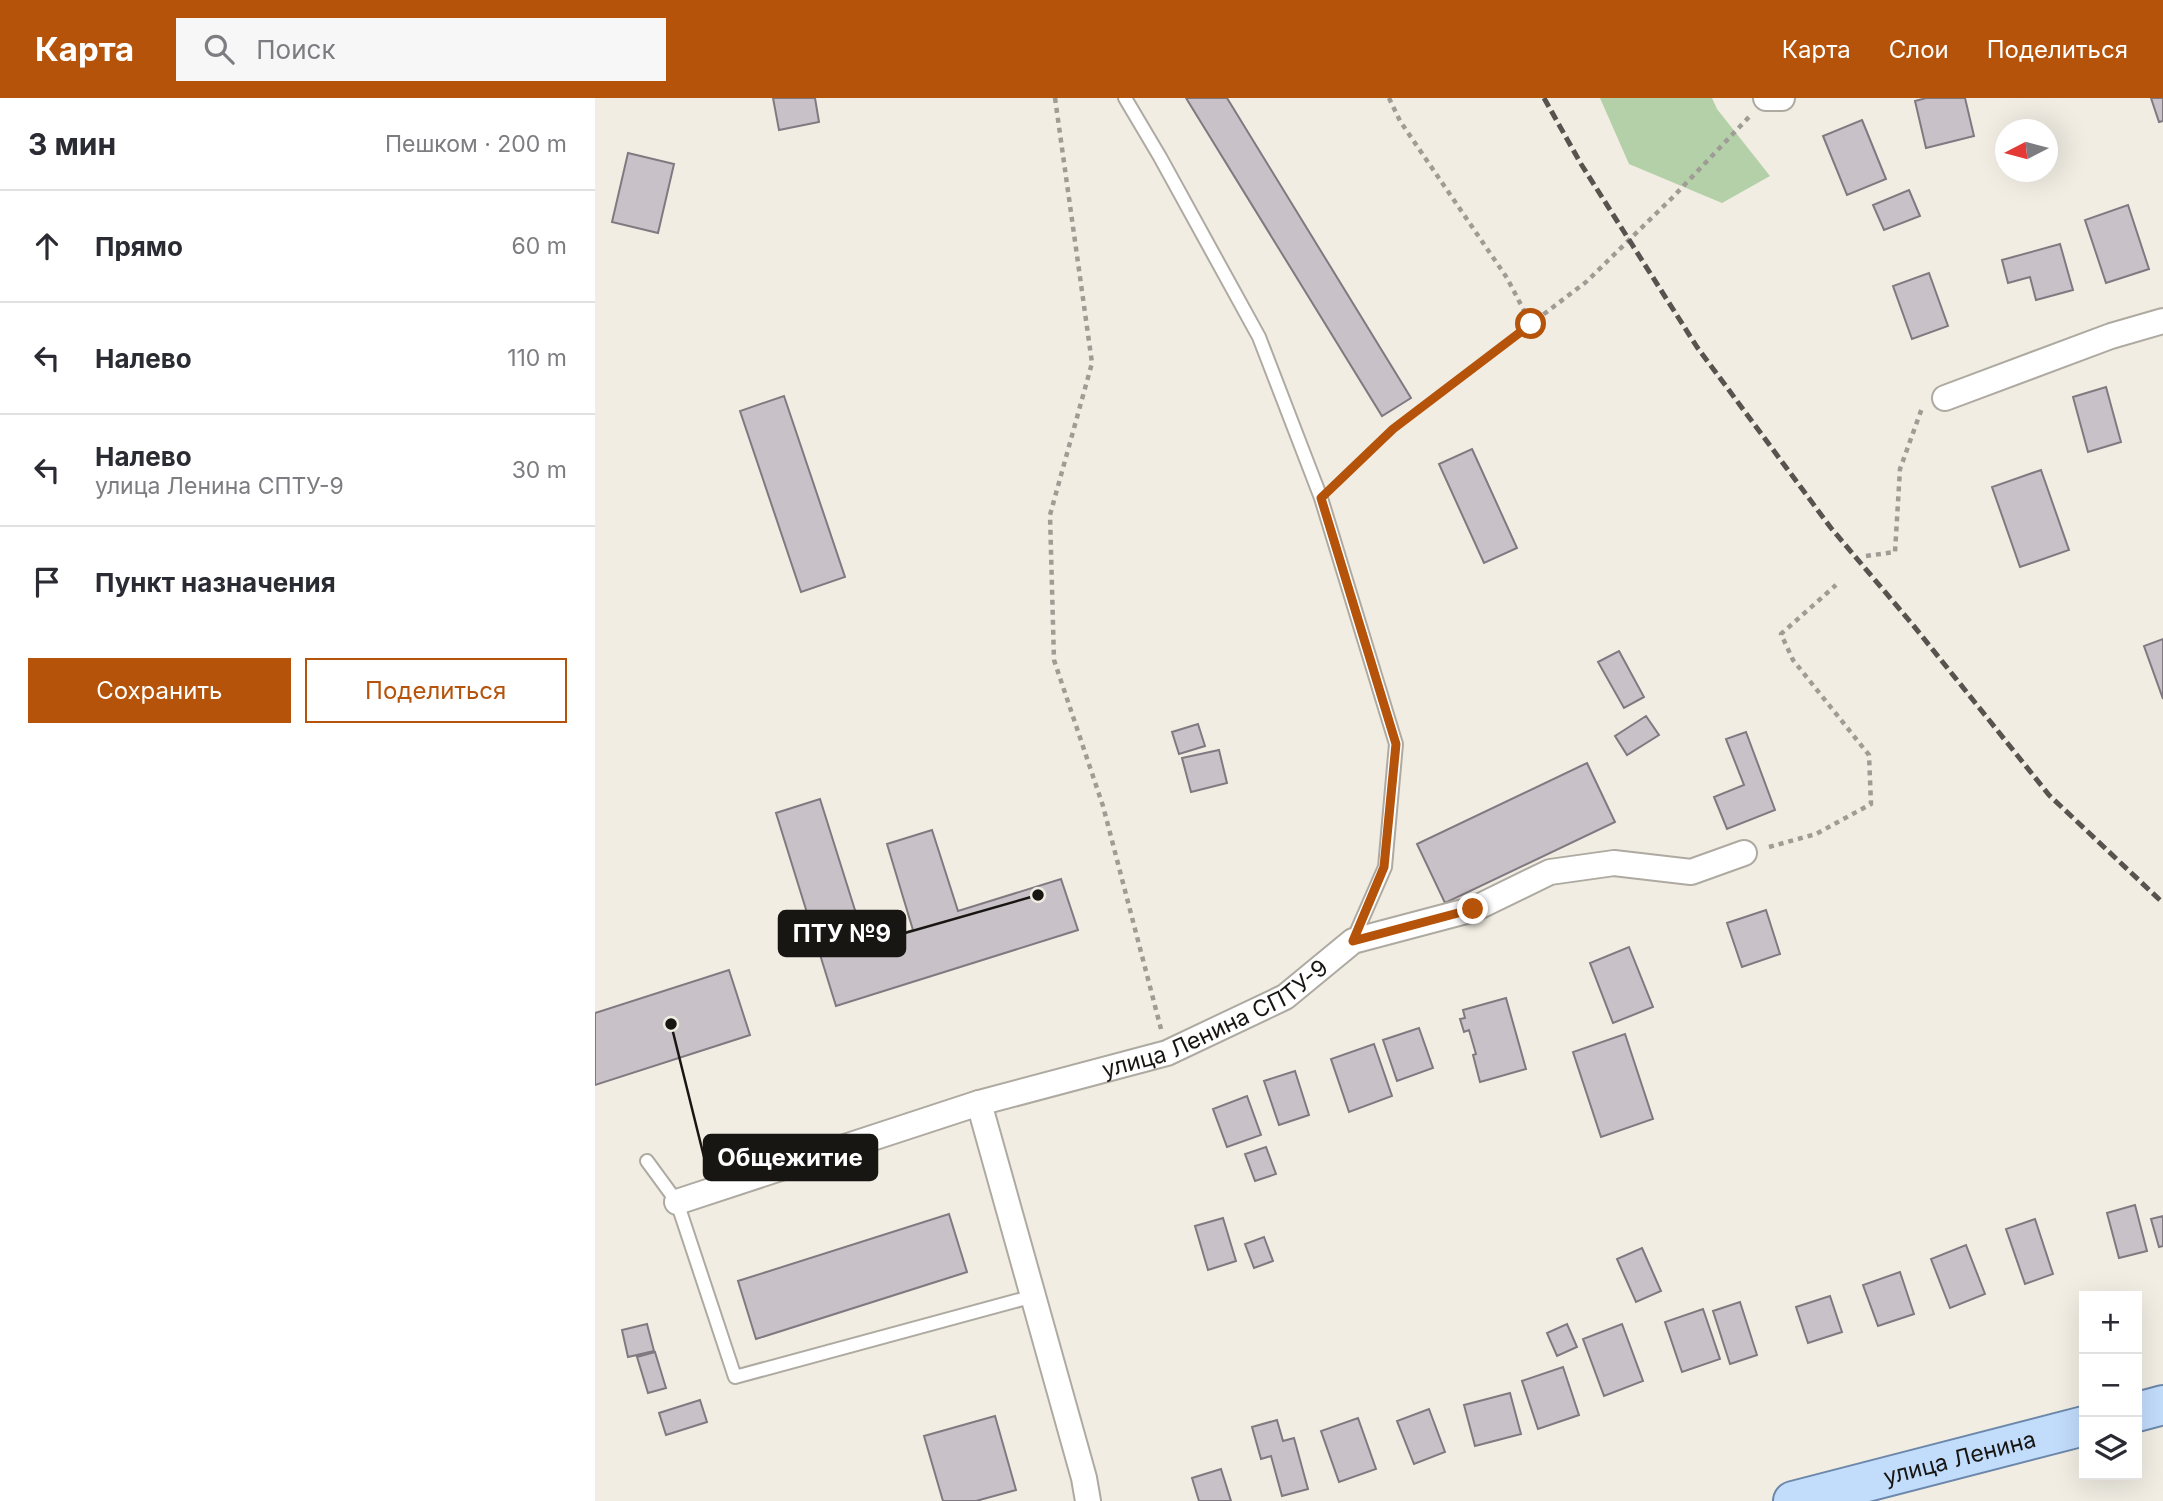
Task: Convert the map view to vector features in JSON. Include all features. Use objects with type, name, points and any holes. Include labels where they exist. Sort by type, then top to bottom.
[{"type":"main road","points":[[2142,1411],[2163,1405]]},
{"type":"main road","name":"улица Ленина","points":[[1793,1501],[2079,1427]]},
{"type":"street","points":[[1766,98],[1783,98]]},
{"type":"street","points":[[1945,398],[2112,336],[2163,321]]},
{"type":"street","name":"улица Ленина СПТУ-9","points":[[677,1202],[979,1103],[1167,1054],[1285,997],[1353,941],[1473,909],[1550,872],[1614,863],[1691,872],[1744,853]]},
{"type":"street","points":[[979,1103],[1084,1478],[1088,1501]]},
{"type":"lane","points":[[1125,98],[1259,337],[1321,498],[1396,744],[1384,867],[1353,941]]},
{"type":"lane","points":[[647,1161],[677,1202],[735,1377],[1034,1296]]},
{"type":"path","points":[[1055,98],[1092,363],[1050,515],[1054,660],[1103,806],[1167,1054]]},
{"type":"path","points":[[1389,98],[1400,121],[1507,278],[1531,324]]},
{"type":"path","points":[[1321,498],[1393,429],[1586,282],[1672,198],[1766,98]]},
{"type":"path","points":[[1867,556],[1895,552],[1900,469],[1921,408],[1945,398]]},
{"type":"path","points":[[1744,853],[1816,834],[1871,804],[1869,755],[1793,660],[1781,634],[1836,585]]},
{"type":"green space","points":[[1600,98],[1712,98],[1717,109],[1770,176],[1722,203],[1629,164]]},
{"type":"building","points":[[773,98],[815,98],[819,122],[779,130]]},
{"type":"building","points":[[1186,98],[1227,98],[1411,398],[1382,416]]},
{"type":"building","points":[[1926,98],[1965,98],[1974,136],[1926,148],[1915,101]]},
{"type":"building","points":[[2151,98],[2163,98],[2163,121],[2159,122]]},
{"type":"building","points":[[1862,120],[1886,179],[1847,195],[1823,136]]},
{"type":"building","points":[[628,153],[674,164],[658,233],[612,222]]},
{"type":"building","points":[[1909,190],[1920,216],[1884,230],[1873,205]]},
{"type":"building","points":[[2128,205],[2149,269],[2106,283],[2085,220]]},
{"type":"building","points":[[2060,244],[2073,290],[2036,300],[2030,277],[2008,283],[2002,260]]},
{"type":"building","points":[[1929,273],[1948,326],[1912,339],[1893,286]]},
{"type":"building","points":[[2106,387],[2121,442],[2088,452],[2073,397]]},
{"type":"building","points":[[784,396],[845,577],[801,592],[740,411]]},
{"type":"building","points":[[1472,449],[1517,548],[1484,563],[1439,464]]},
{"type":"building","points":[[2041,470],[2069,550],[2020,567],[1992,487]]},
{"type":"building","points":[[2163,639],[2163,699],[2144,646]]},
{"type":"building","points":[[1619,651],[1644,697],[1624,708],[1598,662]]},
{"type":"building","points":[[1646,716],[1659,735],[1627,755],[1615,736]]},
{"type":"building","points":[[1198,724],[1205,746],[1179,754],[1172,732]]},
{"type":"building","points":[[1746,732],[1775,810],[1727,829],[1714,797],[1744,785],[1726,739]]},
{"type":"building","points":[[1219,750],[1227,783],[1191,792],[1182,758]]},
{"type":"building","points":[[1587,763],[1615,822],[1445,903],[1417,844]]},
{"type":"building","points":[[820,799],[866,945],[913,930],[887,844],[932,830],[958,911],[1061,879],[1078,930],[836,1006],[776,813]]},
{"type":"building","points":[[1766,910],[1780,954],[1742,967],[1727,923]]},
{"type":"building","points":[[1629,947],[1653,1007],[1613,1023],[1590,963]]},
{"type":"building","points":[[729,970],[750,1035],[595,1085],[595,1013]]},
{"type":"building","points":[[1506,998],[1526,1069],[1480,1082],[1469,1030],[1464,1032],[1460,1019],[1465,1018],[1463,1010]]},
{"type":"building","points":[[1419,1028],[1433,1068],[1397,1081],[1383,1040]]},
{"type":"building","points":[[1625,1034],[1653,1119],[1601,1137],[1573,1052]]},
{"type":"building","points":[[1374,1044],[1392,1096],[1349,1112],[1331,1059]]},
{"type":"building","points":[[1295,1071],[1309,1115],[1279,1125],[1264,1081]]},
{"type":"building","points":[[1247,1096],[1261,1135],[1227,1147],[1213,1109]]},
{"type":"building","points":[[1266,1147],[1276,1174],[1255,1181],[1245,1154]]},
{"type":"building","points":[[2135,1205],[2147,1251],[2119,1258],[2107,1213]]},
{"type":"building","points":[[949,1214],[967,1272],[756,1339],[738,1281]]},
{"type":"building","points":[[2163,1216],[2163,1246],[2159,1247],[2151,1219]]},
{"type":"building","points":[[1223,1218],[1236,1261],[1208,1270],[1195,1226]]},
{"type":"building","points":[[2035,1219],[2053,1274],[2025,1284],[2006,1229]]},
{"type":"building","points":[[1264,1237],[1273,1261],[1254,1268],[1245,1244]]},
{"type":"building","points":[[1966,1245],[1985,1294],[1950,1308],[1931,1259]]},
{"type":"building","points":[[1642,1248],[1661,1291],[1636,1302],[1617,1259]]},
{"type":"building","points":[[1900,1272],[1914,1314],[1878,1326],[1863,1285]]},
{"type":"building","points":[[1830,1296],[1842,1332],[1808,1343],[1796,1307]]},
{"type":"building","points":[[1740,1302],[1757,1355],[1730,1364],[1713,1311]]},
{"type":"building","points":[[1703,1309],[1720,1359],[1682,1372],[1665,1322]]},
{"type":"building","points":[[647,1324],[654,1351],[628,1357],[622,1330]]},
{"type":"building","points":[[1567,1324],[1577,1347],[1557,1356],[1547,1333]]},
{"type":"building","points":[[1622,1324],[1643,1381],[1604,1396],[1583,1339]]},
{"type":"building","points":[[655,1352],[666,1388],[648,1393],[637,1357]]},
{"type":"building","points":[[1563,1367],[1579,1415],[1538,1429],[1522,1381]]},
{"type":"building","points":[[1510,1393],[1521,1434],[1475,1446],[1464,1405]]},
{"type":"building","points":[[700,1400],[707,1422],[666,1435],[659,1413]]},
{"type":"building","points":[[1429,1409],[1445,1452],[1414,1464],[1397,1421]]},
{"type":"building","points":[[995,1416],[1016,1490],[976,1501],[943,1501],[924,1436]]},
{"type":"building","points":[[1358,1418],[1376,1469],[1339,1482],[1321,1431]]},
{"type":"building","points":[[1277,1420],[1283,1441],[1294,1438],[1308,1489],[1282,1496],[1271,1456],[1261,1459],[1252,1427]]},
{"type":"building","points":[[1221,1469],[1231,1501],[1199,1501],[1192,1478]]},
{"type":"railway","points":[[1544,98],[1581,164],[1697,347],[1831,528],[1913,625],[2049,795],[2163,903]]},
{"type":"place","name":"ПТУ №9","points":[[1038,895]]},
{"type":"place","name":"Общежитие","points":[[671,1024]]},
{"type":"route","points":[[1473,909],[1353,941],[1384,867],[1396,744],[1321,498],[1393,429],[1531,324]]}]
